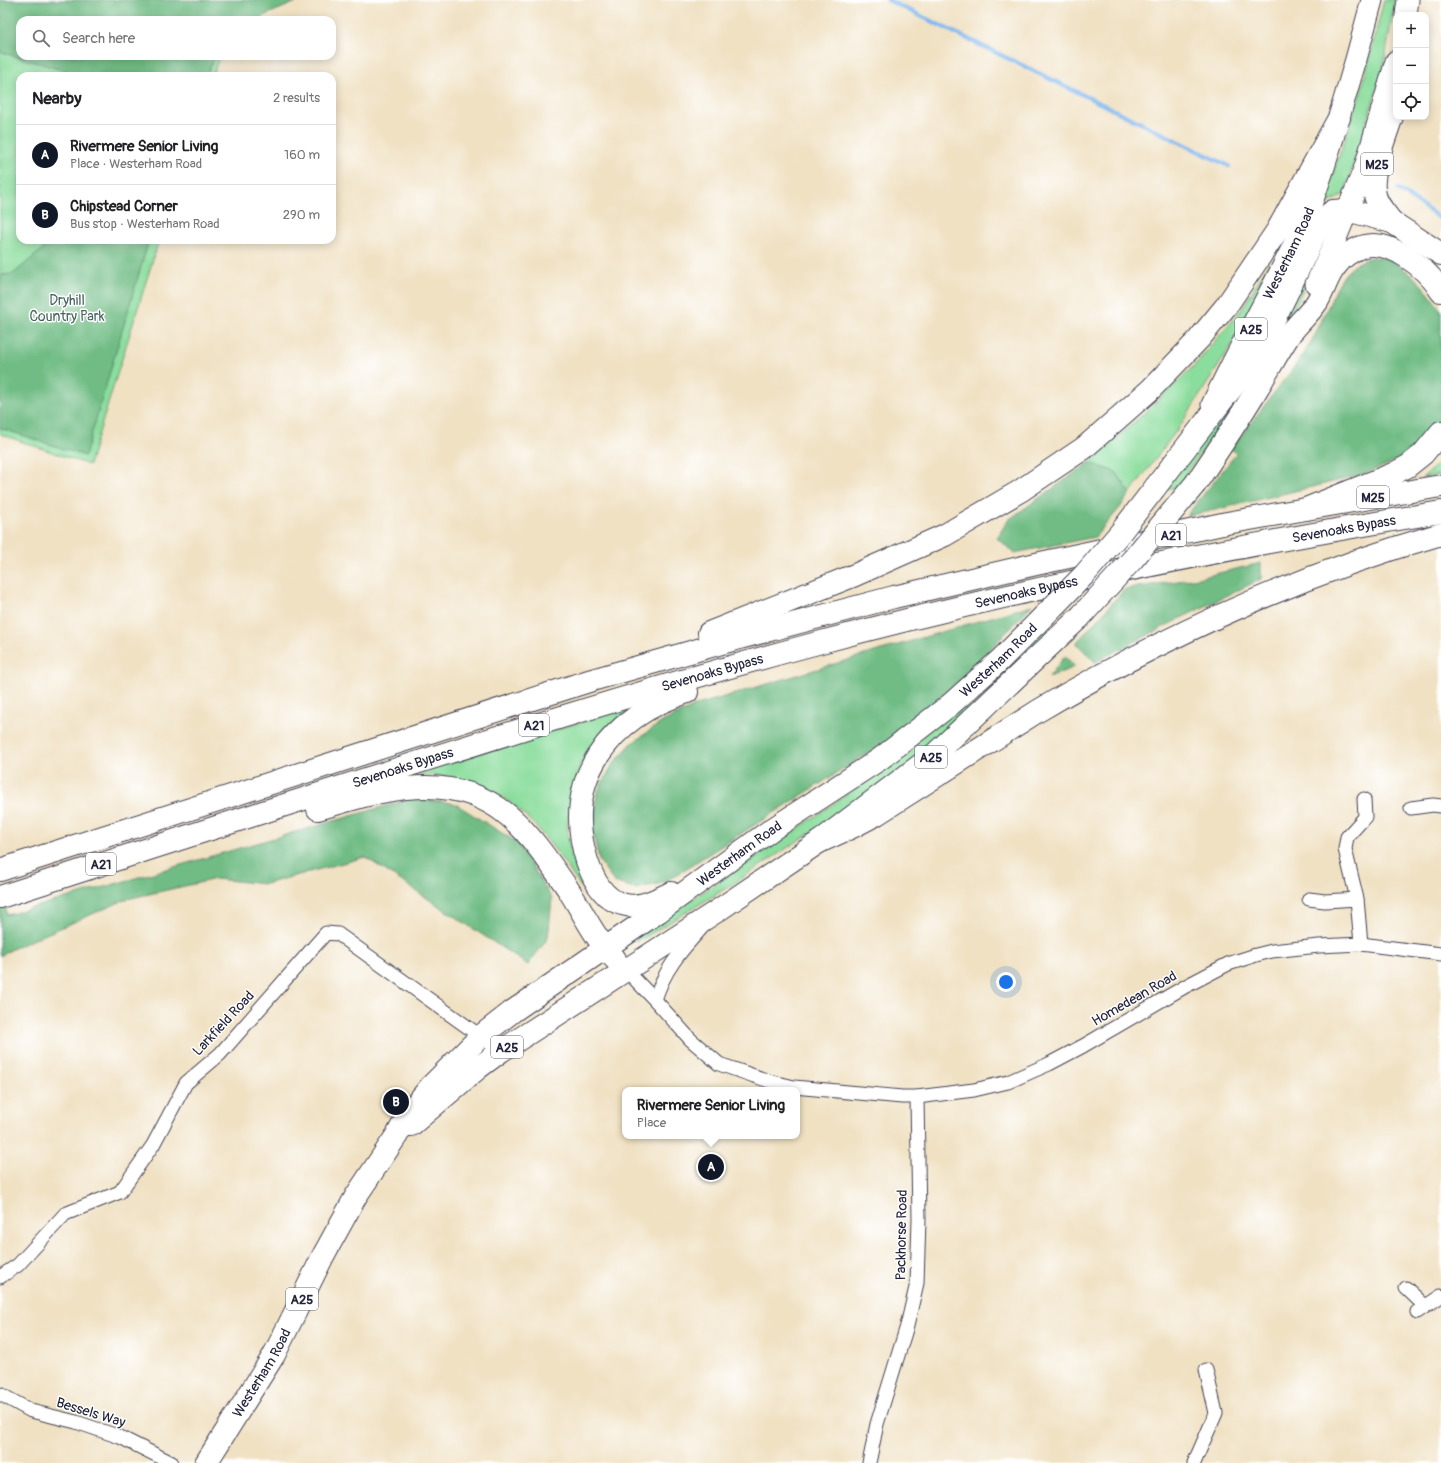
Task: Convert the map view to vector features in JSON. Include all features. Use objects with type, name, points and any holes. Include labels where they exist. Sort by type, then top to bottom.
[{"type":"highway","name":"M25","points":[[1393,113],[1375,171],[1374,191],[1379,206],[1392,222],[1441,254]]},
{"type":"highway","points":[[592,680],[855,575],[945,535],[1020,491],[1084,448],[1150,390],[1203,334],[1227,306],[1277,231],[1339,118]]},
{"type":"highway","points":[[1201,429],[1238,380],[1269,330],[1322,221],[1333,212],[1347,210]]},
{"type":"highway","name":"M25","points":[[1347,210],[1392,222]]},
{"type":"highway","points":[[1290,334],[1317,301],[1335,267],[1351,252],[1362,247],[1370,245],[1381,246],[1400,254],[1413,262],[1427,274],[1441,292]]},
{"type":"highway","name":"Westerham Road","points":[[397,1135],[421,1118],[478,1068],[501,1051],[570,1007],[625,969],[717,911],[818,842],[935,754],[1080,618],[1133,559],[1196,482],[1235,425],[1290,334]]},
{"type":"highway","name":"Westerham Road","points":[[206,1463],[274,1355],[323,1256],[356,1196],[397,1135],[411,1110],[430,1086],[481,1036],[513,1011],[605,949],[771,830],[892,750],[956,700],[999,661],[1084,574],[1115,539],[1201,429]]},
{"type":"highway","points":[[1306,509],[1398,471],[1423,454],[1441,432]]},
{"type":"highway","name":"M25","points":[[1306,509],[1441,486]]},
{"type":"highway","name":"Sevenoaks Bypass","points":[[0,870],[592,680],[736,639],[980,576],[1227,523],[1306,509]]},
{"type":"highway","name":"Sevenoaks Bypass","points":[[0,897],[590,707],[870,629],[1016,594],[1172,561],[1287,538],[1441,512]]},
{"type":"highway","points":[[818,842],[877,814],[1050,703],[1171,639],[1288,586],[1441,534]]},
{"type":"highway","points":[[707,876],[651,902],[635,906],[623,905],[614,901],[601,890],[595,880],[584,850],[580,832],[580,817],[581,801],[586,781],[602,749],[619,729],[631,720],[665,700],[870,629]]},
{"type":"highway","points":[[201,832],[274,822],[395,789],[427,786],[459,790],[473,794],[493,804],[519,826],[545,856],[605,949],[625,969]]},
{"type":"main road","name":"Westerham Road","points":[[1201,429],[1221,386],[1301,229],[1325,166],[1358,55],[1372,0]]},
{"type":"main road","points":[[1406,12],[1408,0]]},
{"type":"main road","name":"Westerham Road","points":[[1290,334],[1322,272],[1364,167],[1393,71]]},
{"type":"street","points":[[1361,944],[1357,899],[1345,849],[1347,837],[1364,817],[1364,799]]},
{"type":"street","points":[[1411,808],[1433,804],[1441,806]]},
{"type":"street","points":[[1309,899],[1357,899]]},
{"type":"street","points":[[625,969],[655,1000],[660,983],[672,963],[717,911]]},
{"type":"street","name":"Larkfield Road","points":[[0,1277],[18,1265],[65,1214],[120,1192],[153,1145],[186,1083],[220,1054],[326,933],[338,934],[501,1051]]},
{"type":"street","name":"Homedean Road","points":[[800,1088],[902,1097],[917,1097],[974,1090],[1008,1082],[1049,1064],[1186,986],[1228,964],[1256,955],[1272,951],[1320,946],[1361,944],[1441,954]]},
{"type":"street","name":"Homedean Road","points":[[655,1000],[690,1039],[719,1064],[769,1082],[794,1087]]},
{"type":"street","name":"Packhorse Road","points":[[868,1463],[877,1424],[907,1326],[917,1283],[919,1220],[917,1097]]},
{"type":"street","points":[[1406,1288],[1421,1309],[1441,1296]]},
{"type":"street","points":[[1194,1463],[1216,1413],[1206,1370]]},
{"type":"street","name":"Bessels Way","points":[[0,1394],[31,1411],[76,1422],[120,1437],[172,1463]]},
{"type":"green space","name":"Dryhill Country Park","points":[[0,0],[16,16],[16,60],[218,60],[214,72],[16,72],[16,244],[158,244],[89,465],[0,434]]},
{"type":"green space","points":[[0,0],[301,0],[263,16],[16,16],[16,57],[0,52]]},
{"type":"green space","points":[[1384,0],[1395,0],[1383,70],[1344,194],[1321,210],[1362,88]]},
{"type":"green space","points":[[28,60],[213,60],[208,72],[69,72]]},
{"type":"green space","points":[[1328,234],[1293,311],[1255,375],[1176,488],[1164,489],[1295,291]]},
{"type":"green space","points":[[46,244],[148,244],[85,456],[0,428],[0,275],[13,274],[44,248]]},
{"type":"green space","points":[[1381,257],[1399,266],[1415,278],[1441,311],[1441,416],[1433,428],[1415,447],[1396,461],[1358,476],[1198,514],[1187,515],[1236,454],[1231,449],[1304,354],[1315,335],[1339,283],[1345,274],[1356,264],[1368,258]]},
{"type":"green space","points":[[1269,263],[1238,335],[1180,426],[1130,493],[1116,472],[1089,463],[1193,367],[1242,309]]},
{"type":"green space","points":[[1441,461],[1441,475],[1422,478]]},
{"type":"green space","points":[[1089,463],[1116,472],[1130,493],[1119,509],[1095,537],[1014,553],[997,538],[1008,520]]},
{"type":"green space","points":[[1261,563],[1261,579],[1095,662],[1076,643],[1125,589],[1198,578]]},
{"type":"green space","points":[[1032,605],[962,679],[886,742],[663,883],[635,889],[614,882],[599,860],[593,833],[597,792],[613,764],[631,744],[662,722],[697,705]]},
{"type":"green space","points":[[1053,630],[909,764],[822,825],[728,887],[637,942],[634,938],[790,834],[890,764],[1041,633]]},
{"type":"green space","points":[[1065,656],[1075,667],[1049,677]]},
{"type":"green space","points":[[638,705],[601,735],[581,763],[571,798],[567,828],[571,854],[586,895],[551,844],[538,828],[508,801],[490,790],[463,780],[438,776],[404,775]]},
{"type":"green space","points":[[410,799],[454,803],[518,843],[552,899],[548,938],[528,965],[365,857],[265,884],[216,879],[127,899],[14,948],[0,956],[0,877],[7,915]]},
{"type":"waterway","points":[[888,0],[1229,166]]},
{"type":"waterway","points":[[1398,189],[1441,219]]},
{"type":"place","name":"Chipstead Corner","points":[[396,1102]]},
{"type":"place","name":"Rivermere Senior Living","points":[[711,1167]]}]
